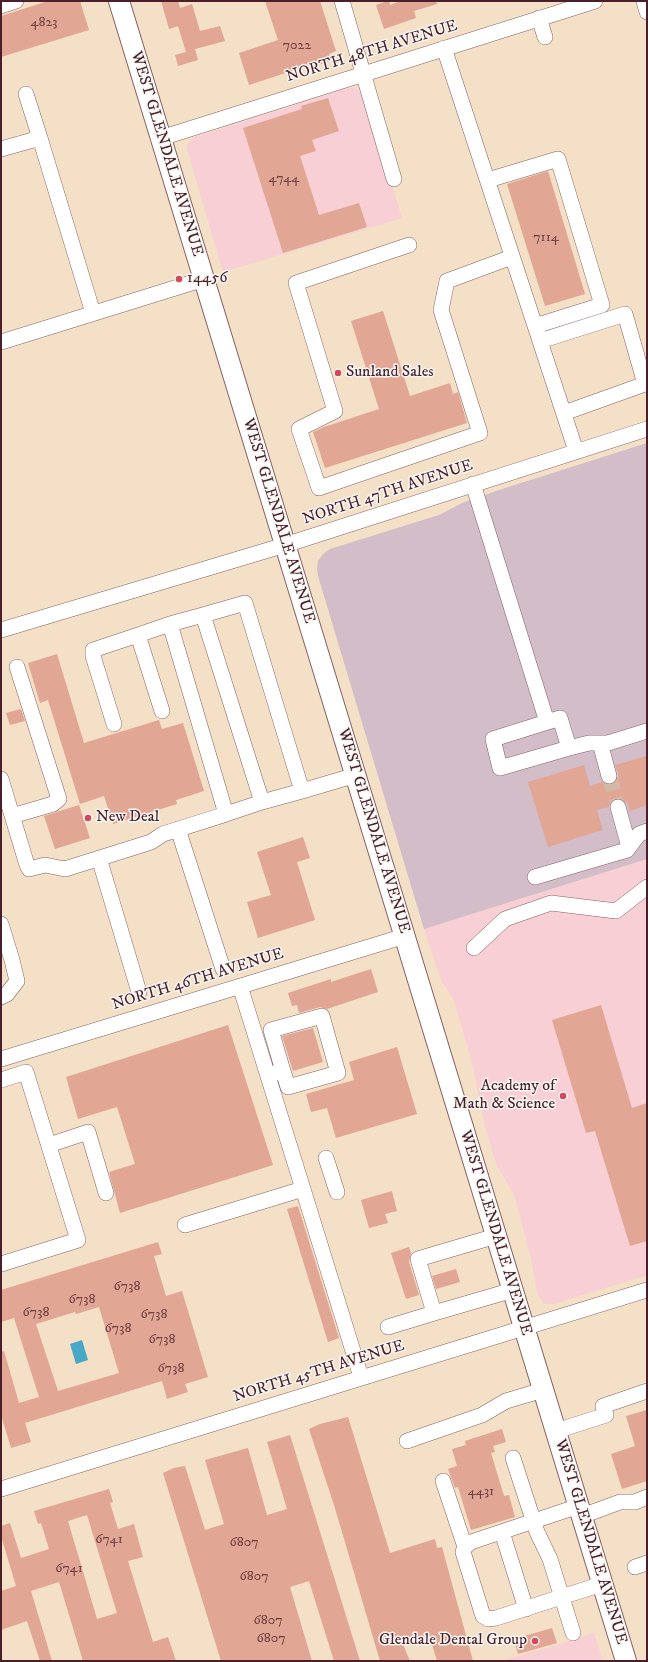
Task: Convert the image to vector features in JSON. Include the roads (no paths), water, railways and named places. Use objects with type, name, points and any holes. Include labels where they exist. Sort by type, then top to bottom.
[{"type":"main road","name":"WEST GLENDALE AVENUE","points":[[119,1],[626,1661]]},
{"type":"street","points":[[1,6],[16,1]]},
{"type":"street","points":[[342,1],[394,178]]},
{"type":"street","name":"NORTH 48TH AVENUE","points":[[161,138],[595,1]]},
{"type":"street","points":[[644,1],[647,12]]},
{"type":"street","points":[[539,18],[545,37]]},
{"type":"street","points":[[444,48],[576,451]]},
{"type":"street","points":[[26,94],[93,313]]},
{"type":"street","points":[[1,149],[40,138]]},
{"type":"street","points":[[488,180],[558,159],[602,305],[535,326]]},
{"type":"street","points":[[409,245],[296,283],[335,411],[299,429],[319,488],[480,433],[440,310],[447,281],[512,256]]},
{"type":"street","points":[[1,342],[204,279]]},
{"type":"street","points":[[540,341],[625,314],[645,384],[564,413]]},
{"type":"street","name":"NORTH 47TH AVENUE","points":[[1,630],[285,545],[647,429]]},
{"type":"street","points":[[473,484],[547,722]]},
{"type":"street","points":[[114,724],[93,656],[93,650],[170,624],[245,603],[302,791]]},
{"type":"street","points":[[203,614],[262,802]]},
{"type":"street","points":[[170,624],[226,814]]},
{"type":"street","points":[[138,635],[162,711]]},
{"type":"street","points":[[12,816],[53,804],[59,799],[17,667]]},
{"type":"street","points":[[569,748],[560,718],[493,739],[500,768],[589,743],[608,743],[647,732]]},
{"type":"street","points":[[600,743],[609,776]]},
{"type":"street","points":[[1,779],[28,868],[45,865],[65,869],[151,842],[163,834],[178,829],[262,802],[356,775]]},
{"type":"street","points":[[618,807],[629,847]]},
{"type":"street","points":[[178,829],[223,969]]},
{"type":"street","points":[[535,877],[627,850],[639,834],[647,831]]},
{"type":"street","points":[[99,858],[139,992]]},
{"type":"street","points":[[474,948],[505,919],[552,903],[616,911],[647,887]]},
{"type":"street","points":[[1,924],[17,981],[7,994],[1,997]]},
{"type":"street","name":"NORTH 46TH AVENUE","points":[[1,1059],[405,936]]},
{"type":"street","points":[[240,986],[361,1377]]},
{"type":"street","points":[[322,1016],[338,1073],[288,1087],[283,1071],[271,1030],[322,1016]]},
{"type":"street","points":[[268,1076],[283,1071]]},
{"type":"street","points":[[1,1080],[26,1072],[78,1240],[1,1264]]},
{"type":"street","points":[[49,1145],[88,1132],[106,1193]]},
{"type":"street","points":[[326,1158],[337,1192]]},
{"type":"street","points":[[185,1225],[303,1189]]},
{"type":"street","points":[[434,1313],[418,1259],[496,1236]]},
{"type":"street","points":[[388,1327],[513,1290]]},
{"type":"street","name":"NORTH 45TH AVENUE","points":[[1,1488],[647,1290]]},
{"type":"street","points":[[407,1441],[482,1415],[506,1401],[543,1390]]},
{"type":"street","points":[[556,1431],[606,1415],[603,1406],[647,1391]]},
{"type":"street","points":[[513,1458],[533,1522],[550,1559],[573,1633]]},
{"type":"street","points":[[443,1481],[465,1547]]},
{"type":"street","points":[[602,1584],[526,1609],[488,1619],[483,1616],[463,1552],[465,1547],[471,1542],[533,1522],[620,1502],[635,1502],[647,1498]]},
{"type":"street","points":[[502,1532],[526,1609]]},
{"type":"water","points":[[82,1340],[88,1360],[76,1364],[70,1344]]},
{"type":"tunnel","points":[[609,776],[618,807]]},
{"type":"place","name":"14456","points":[[179,279]]},
{"type":"place","name":"Sunland Sales","points":[[338,373]]},
{"type":"place","name":"New Deal","points":[[88,818]]},
{"type":"place","name":"Academy of Math & Science","points":[[563,1096]]},
{"type":"place","name":"Glendale Dental Group","points":[[535,1641]]}]
